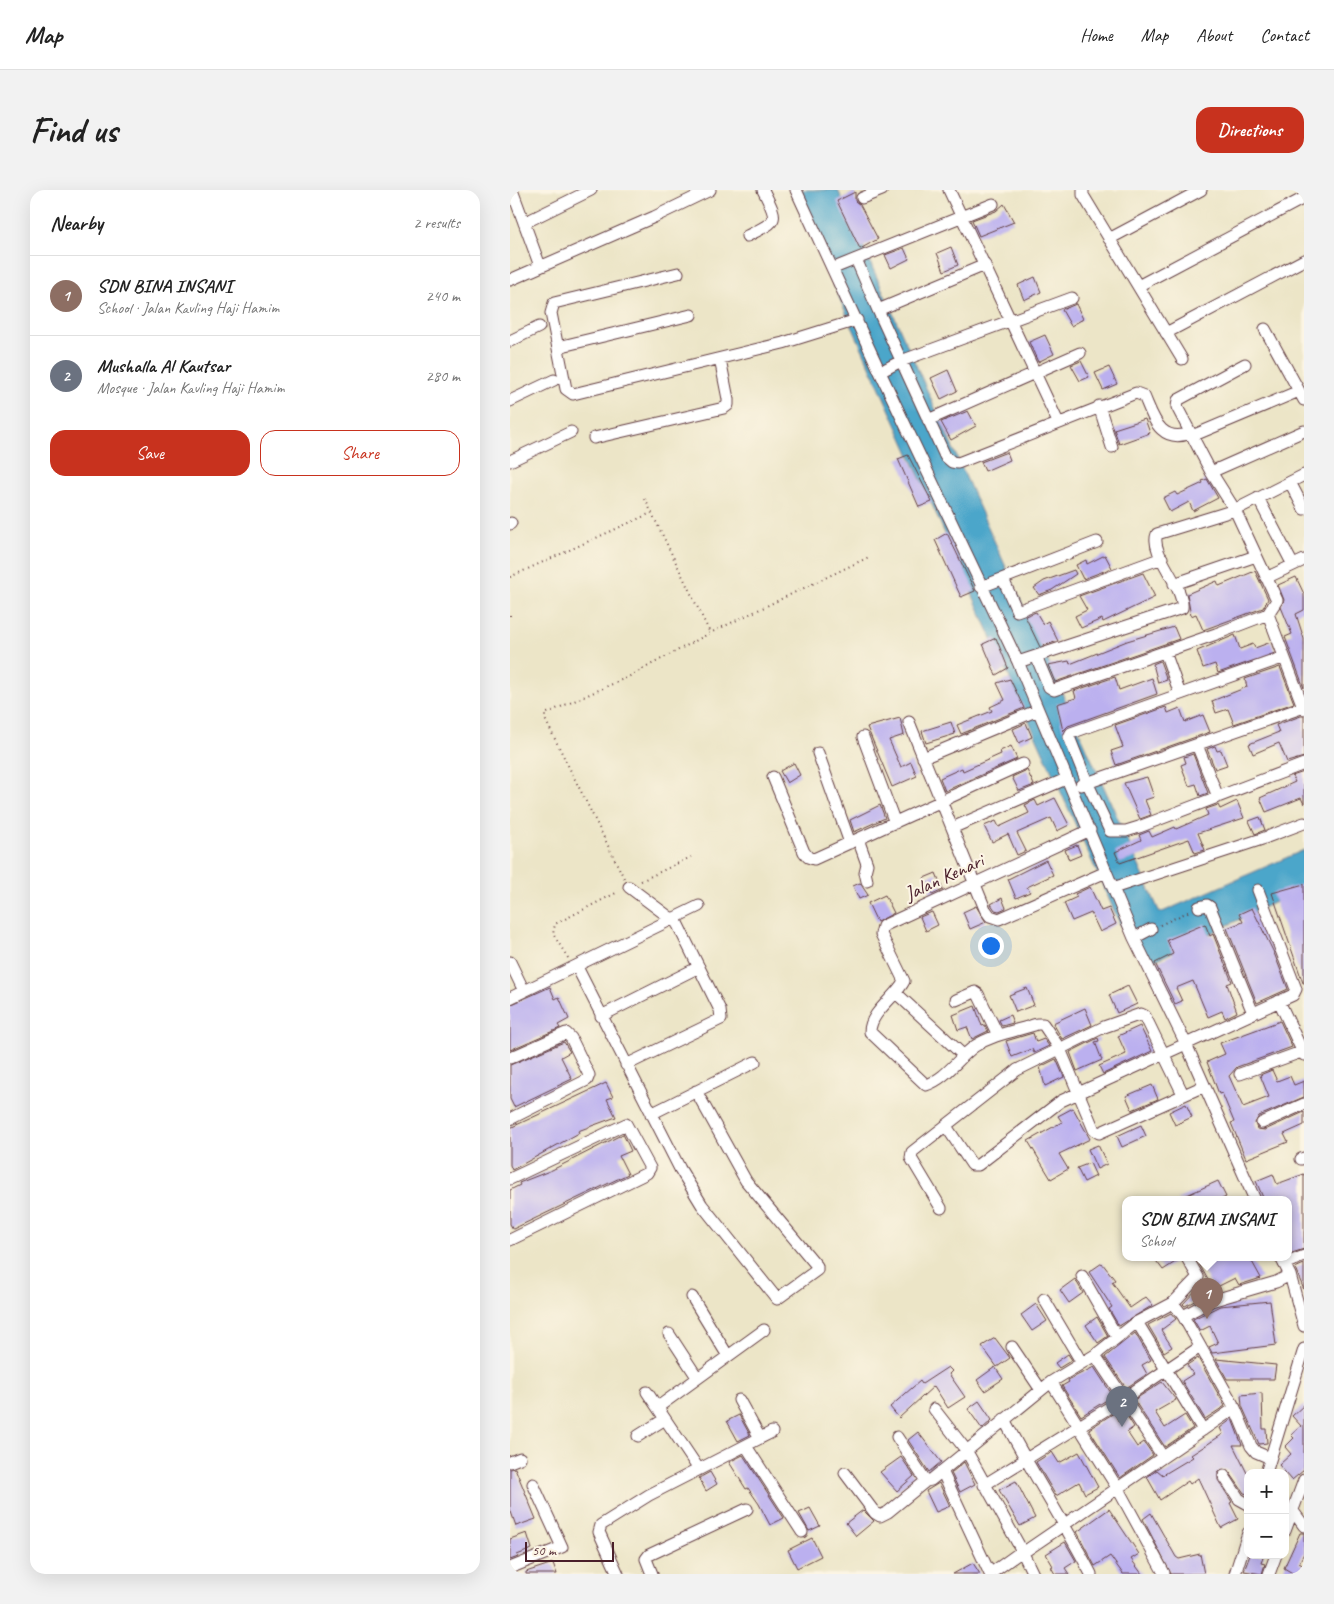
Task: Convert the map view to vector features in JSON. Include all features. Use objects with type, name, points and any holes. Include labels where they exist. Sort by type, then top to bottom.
[{"type":"street","points":[[512,190],[515,214],[524,223],[540,266]]},
{"type":"street","points":[[524,223],[591,190]]},
{"type":"street","points":[[510,280],[568,256],[710,190]]},
{"type":"street","points":[[747,236],[769,225],[774,219],[775,214],[762,190]]},
{"type":"street","points":[[796,190],[835,268],[857,320],[884,370],[984,586],[1027,659],[1049,687],[1054,690],[1268,614],[1277,600],[1235,510],[1211,472],[1177,407],[1178,400],[1245,364]]},
{"type":"street","points":[[862,198],[882,190]]},
{"type":"street","points":[[949,190],[1058,422]]},
{"type":"street","points":[[1083,190],[1083,195],[1182,359]]},
{"type":"street","points":[[1109,239],[1201,190]]},
{"type":"street","points":[[1138,286],[1304,198]]},
{"type":"street","points":[[835,268],[961,215],[993,204]]},
{"type":"street","points":[[854,260],[945,456],[952,462],[958,463],[1099,406],[1139,393],[1144,396],[1158,427],[1167,434],[1180,437],[1191,435],[1302,396],[1265,329]]},
{"type":"street","points":[[1166,333],[1304,260]]},
{"type":"street","points":[[878,310],[985,265]]},
{"type":"street","points":[[678,273],[554,303],[551,313],[566,389],[573,394],[812,336],[857,320]]},
{"type":"street","points":[[884,370],[900,362],[1072,298]]},
{"type":"street","points":[[558,347],[691,315]]},
{"type":"street","points":[[510,341],[539,327]]},
{"type":"street","points":[[928,420],[1080,353]]},
{"type":"street","points":[[594,438],[724,408],[728,405],[728,399],[720,359]]},
{"type":"street","points":[[510,401],[554,380]]},
{"type":"street","points":[[1099,406],[1112,447]]},
{"type":"street","points":[[1211,472],[1304,430]]},
{"type":"street","points":[[510,461],[571,432]]},
{"type":"street","points":[[1027,659],[1182,608],[1174,584],[1155,544],[1157,534],[1235,510],[1304,475]]},
{"type":"street","points":[[1290,482],[1304,509]]},
{"type":"street","points":[[1258,498],[1299,563],[1266,578]]},
{"type":"street","points":[[984,586],[1097,542]]},
{"type":"street","points":[[1174,584],[1256,556]]},
{"type":"street","points":[[1001,579],[1017,611],[1162,558]]},
{"type":"street","points":[[952,828],[1069,785],[1085,783],[1304,708],[1282,658],[1268,614]]},
{"type":"street","points":[[1165,652],[1180,694]]},
{"type":"street","points":[[1282,658],[1071,733],[1070,741],[1085,783],[1110,831],[1117,832],[1139,827],[1304,764]]},
{"type":"street","points":[[1027,659],[1038,710],[1069,785],[1090,830],[1106,872],[1119,886],[1143,933],[1186,1044],[1253,1196]]},
{"type":"street","points":[[923,758],[1038,710]]},
{"type":"street","points":[[909,722],[985,909],[996,919],[1106,872]]},
{"type":"street","points":[[863,738],[895,823]]},
{"type":"street","points":[[1197,744],[1218,797]]},
{"type":"street","points":[[818,753],[854,841],[867,864],[865,872],[867,881]]},
{"type":"street","points":[[773,777],[808,857],[814,859],[1023,764]]},
{"type":"street","points":[[1119,886],[1262,839],[1304,823]]},
{"type":"street","name":"Jalan Kenari","points":[[896,993],[904,981],[881,934],[883,926],[1090,830]]},
{"type":"street","points":[[626,1065],[720,1019],[720,1010],[678,922],[629,887]]},
{"type":"street","points":[[946,1126],[972,1165],[977,1166],[1045,1111],[1079,1092],[1293,995],[1296,989],[1258,890]]},
{"type":"street","points":[[510,998],[699,906]]},
{"type":"street","points":[[1207,909],[1253,1013]]},
{"type":"street","points":[[510,962],[524,991]]},
{"type":"street","points":[[577,967],[651,1114],[702,1205],[777,1299],[817,1270],[817,1266],[746,1181],[696,1090]]},
{"type":"street","points":[[601,1016],[699,967]]},
{"type":"street","points":[[956,1000],[975,992],[978,994],[998,1035]]},
{"type":"street","points":[[963,1055],[896,993],[876,1015],[870,1027],[870,1032],[926,1085],[934,1082],[976,1045],[998,1035],[1043,1024],[1060,1048],[1094,1130],[1099,1133],[1204,1086]]},
{"type":"street","points":[[1240,1074],[1303,1052],[1279,1001]]},
{"type":"street","points":[[941,1208],[910,1155],[1016,1070],[1104,1027],[1141,1014],[1148,1019],[1183,1094]]},
{"type":"street","points":[[510,1058],[566,1033],[571,1038],[589,1075],[587,1080],[510,1119]]},
{"type":"street","points":[[651,1114],[755,1062]]},
{"type":"street","points":[[1262,1122],[1304,1104]]},
{"type":"street","points":[[510,1179],[626,1124],[650,1166],[647,1173],[510,1240]]},
{"type":"street","points":[[845,1473],[875,1513],[880,1516],[942,1471],[1051,1382],[1095,1355],[1137,1322],[1173,1303],[1198,1277],[1190,1261]]},
{"type":"street","points":[[1282,1261],[1289,1276],[1304,1326]]},
{"type":"street","points":[[1082,1276],[1117,1337]]},
{"type":"street","points":[[1183,1316],[1211,1301],[1276,1282],[1289,1276]]},
{"type":"street","points":[[692,1297],[728,1356]]},
{"type":"street","points":[[1044,1299],[1082,1363]]},
{"type":"street","points":[[1173,1303],[1183,1316],[1235,1408],[1251,1446],[1264,1455]]},
{"type":"street","points":[[1137,1322],[1203,1430]]},
{"type":"street","points":[[658,1407],[764,1330]]},
{"type":"street","points":[[669,1334],[697,1378]]},
{"type":"street","points":[[1012,1347],[1041,1390]]},
{"type":"street","points":[[984,1485],[1167,1371],[1200,1347]]},
{"type":"street","points":[[1266,1469],[1264,1455],[1304,1349]]},
{"type":"street","points":[[1095,1355],[1163,1458]]},
{"type":"street","points":[[1051,1382],[1118,1489],[1164,1573]]},
{"type":"street","points":[[648,1392],[698,1468]]},
{"type":"street","points":[[739,1400],[760,1438]]},
{"type":"street","points":[[942,1471],[990,1574],[1066,1525],[1235,1408]]},
{"type":"street","points":[[934,1409],[966,1450],[1022,1552],[1032,1574]]},
{"type":"street","points":[[638,1436],[665,1418]]},
{"type":"street","points":[[1004,1419],[1025,1459],[1066,1525],[1091,1574]]},
{"type":"street","points":[[618,1574],[599,1532],[599,1527],[649,1494],[772,1432]]},
{"type":"street","points":[[897,1437],[926,1481]]},
{"type":"street","points":[[746,1446],[802,1532]]},
{"type":"street","points":[[1224,1476],[1239,1499],[1244,1502]]},
{"type":"street","points":[[1289,1521],[1304,1480]]},
{"type":"street","points":[[510,1568],[562,1547],[534,1484]]},
{"type":"street","points":[[652,1574],[646,1559],[649,1555],[746,1510]]},
{"type":"street","points":[[1293,1511],[1304,1526]]},
{"type":"street","points":[[1235,1574],[1244,1546]]},
{"type":"street","points":[[1268,1574],[1274,1559]]},
{"type":"path","points":[[645,499],[710,633]]},
{"type":"path","points":[[510,577],[651,513]]},
{"type":"path","points":[[629,887],[545,719],[545,714],[628,677],[710,633],[871,556]]},
{"type":"path","points":[[577,967],[562,952],[553,934],[555,924],[691,856]]},
{"type":"path","points":[[1143,933],[1207,909]]},
{"type":"water","points":[[791,190],[838,190],[1160,913],[1304,850],[1304,888],[1154,961],[1125,935]]},
{"type":"building","points":[[855,192],[855,201],[860,205],[878,239],[860,249],[837,201]]},
{"type":"building","points":[[1004,204],[1014,222],[979,236],[972,220],[996,211]]},
{"type":"building","points":[[951,247],[958,265],[944,271],[937,253]]},
{"type":"building","points":[[904,248],[909,259],[891,268],[885,255]]},
{"type":"building","points":[[1035,277],[1041,292],[1024,300],[1018,285]]},
{"type":"building","points":[[1076,304],[1083,319],[1071,326],[1062,310]]},
{"type":"building","points":[[1045,335],[1054,354],[1038,362],[1029,342]]},
{"type":"building","points":[[1081,361],[1089,377],[1080,381],[1071,365]]},
{"type":"building","points":[[1109,367],[1117,384],[1103,390],[1095,373]]},
{"type":"building","points":[[948,370],[957,391],[941,399],[931,378]]},
{"type":"building","points":[[968,411],[976,426],[951,440],[941,422]]},
{"type":"building","points":[[1145,419],[1150,433],[1119,444],[1114,429]]},
{"type":"building","points":[[1007,452],[1010,460],[985,471],[981,462]]},
{"type":"building","points":[[908,455],[932,502],[919,507],[898,459]]},
{"type":"building","points":[[1207,479],[1218,498],[1193,511],[1189,502],[1170,512],[1163,498],[1175,492],[1177,495],[1203,483],[1202,481]]},
{"type":"building","points":[[947,533],[975,591],[961,597],[935,540]]},
{"type":"building","points":[[1105,555],[1112,568],[1083,579],[1076,565],[1086,560],[1087,564]]},
{"type":"building","points":[[1074,570],[1076,574],[1052,590],[1039,595],[1034,588],[1044,581]]},
{"type":"building","points":[[1255,571],[1268,599],[1263,608],[1203,630],[1196,614],[1191,616],[1187,594],[1217,581],[1219,586]]},
{"type":"building","points":[[1143,573],[1155,597],[1103,622],[1102,619],[1081,628],[1075,616],[1087,610],[1079,596]]},
{"type":"building","points":[[1296,577],[1304,594],[1304,610],[1296,614],[1304,639],[1304,688],[1285,637],[1292,634],[1281,607],[1284,600],[1278,585]]},
{"type":"building","points":[[1036,612],[1043,624],[1048,621],[1058,641],[1040,647],[1025,616]]},
{"type":"building","points":[[1174,627],[1179,639],[1055,682],[1048,665],[1069,661],[1070,664],[1127,641]]},
{"type":"building","points":[[1235,635],[1240,649],[1253,644],[1255,648],[1271,642],[1275,653],[1218,673],[1215,664],[1203,668],[1197,651]]},
{"type":"building","points":[[996,638],[1008,668],[996,675],[983,644]]},
{"type":"building","points":[[1160,661],[1167,680],[1158,683],[1153,664]]},
{"type":"building","points":[[1280,667],[1294,703],[1234,724],[1228,709],[1216,713],[1212,701],[1247,687],[1245,679]]},
{"type":"building","points":[[1115,677],[1119,690],[1152,678],[1157,694],[1068,726],[1063,731],[1057,704],[1076,698],[1074,691]]},
{"type":"building","points":[[1010,679],[1024,708],[961,734],[957,725],[992,711],[990,707],[1005,700],[997,683]]},
{"type":"building","points":[[1166,707],[1168,713],[1180,708],[1185,722],[1203,715],[1210,732],[1116,765],[1111,751],[1123,747],[1115,725]]},
{"type":"building","points":[[1304,716],[1304,757],[1287,762],[1279,743],[1253,754],[1249,744],[1279,732],[1276,725]]},
{"type":"building","points":[[900,718],[904,735],[889,740],[901,767],[911,762],[917,776],[892,787],[867,727]]},
{"type":"building","points":[[951,722],[955,734],[926,743],[922,731]]},
{"type":"building","points":[[1026,723],[1032,737],[1019,743],[1013,729]]},
{"type":"building","points":[[1011,746],[1017,759],[945,791],[940,778],[962,768],[963,771],[1001,754],[1000,751]]},
{"type":"building","points":[[1215,746],[1217,751],[1221,750],[1227,765],[1215,769],[1207,749]]},
{"type":"building","points":[[1193,754],[1208,793],[1200,796],[1196,784],[1189,786],[1181,765],[1186,763],[1184,757]]},
{"type":"building","points":[[794,763],[800,775],[787,783],[780,771]]},
{"type":"building","points":[[1027,770],[1034,785],[1019,791],[1012,777]]},
{"type":"building","points":[[1304,772],[1304,804],[1301,798],[1266,812],[1260,798],[1295,782],[1292,776]]},
{"type":"building","points":[[1147,777],[1154,797],[1145,800],[1151,815],[1140,819],[1124,783]]},
{"type":"building","points":[[1055,798],[1069,825],[1057,831],[1051,818],[1017,833],[1026,851],[1017,855],[1008,834],[992,842],[984,826],[996,821],[999,827],[1029,813],[1025,805],[1035,800],[1038,806]]},
{"type":"building","points":[[1237,801],[1244,818],[1198,833],[1205,850],[1195,853],[1189,839],[1120,863],[1115,852],[1141,840],[1139,835],[1149,831],[1152,837],[1175,827],[1176,829],[1208,815],[1206,809],[1218,805],[1220,809]]},
{"type":"building","points":[[880,805],[885,818],[854,832],[850,820]]},
{"type":"building","points":[[1260,817],[1265,830],[1255,834],[1249,821]]},
{"type":"building","points":[[1077,845],[1081,855],[1069,860],[1065,850]]},
{"type":"building","points":[[1046,860],[1053,875],[1027,887],[1030,892],[1016,898],[1008,879]]},
{"type":"building","points":[[936,873],[943,890],[932,895],[924,878]]},
{"type":"building","points":[[860,883],[868,895],[859,899],[853,886]]},
{"type":"building","points":[[1304,884],[1304,983],[1303,983],[1272,893]]},
{"type":"building","points":[[1090,887],[1101,911],[1109,908],[1116,924],[1100,932],[1091,913],[1072,921],[1064,903],[1077,897],[1075,894]]},
{"type":"building","points":[[885,895],[894,913],[877,922],[868,903]]},
{"type":"building","points":[[1002,898],[1006,908],[999,911],[995,910],[991,904]]},
{"type":"building","points":[[976,906],[986,922],[970,929],[963,912]]},
{"type":"building","points":[[1252,908],[1274,953],[1288,989],[1257,1003],[1227,928],[1243,922],[1239,914]]},
{"type":"building","points":[[932,912],[938,925],[926,931],[920,917]]},
{"type":"building","points":[[1205,924],[1210,936],[1213,934],[1232,982],[1227,984],[1237,1012],[1225,1018],[1222,1011],[1208,1017],[1193,981],[1176,988],[1182,1001],[1175,1004],[1155,963],[1173,954],[1167,940]]},
{"type":"building","points":[[1128,986],[1137,1004],[1117,1013],[1109,995]]},
{"type":"building","points":[[550,987],[555,999],[559,997],[569,1019],[558,1025],[560,1028],[510,1050],[510,1005]]},
{"type":"building","points":[[1027,988],[1034,1005],[1016,1012],[1009,995]]},
{"type":"building","points":[[975,1006],[982,1026],[985,1025],[988,1031],[972,1039],[967,1027],[958,1030],[953,1015]]},
{"type":"building","points":[[1085,1008],[1092,1025],[1062,1039],[1053,1023]]},
{"type":"building","points":[[1010,1015],[1013,1023],[1002,1026],[999,1020]]},
{"type":"building","points":[[1280,1021],[1292,1047],[1237,1067],[1229,1076],[1243,1107],[1269,1097],[1260,1075],[1272,1070],[1277,1081],[1290,1076],[1294,1085],[1304,1081],[1304,1097],[1259,1116],[1255,1123],[1257,1129],[1265,1130],[1304,1112],[1304,1125],[1284,1134],[1288,1142],[1246,1159],[1231,1123],[1234,1122],[1222,1093],[1219,1094],[1207,1062],[1225,1054],[1220,1043]]},
{"type":"building","points":[[1140,1026],[1152,1051],[1103,1074],[1099,1066],[1126,1054],[1118,1036]]},
{"type":"building","points":[[1033,1033],[1036,1042],[1044,1039],[1049,1046],[1034,1053],[1032,1049],[1012,1057],[1006,1041]]},
{"type":"building","points":[[1098,1038],[1099,1041],[1095,1042],[1102,1060],[1077,1071],[1070,1052]]},
{"type":"building","points":[[564,1042],[570,1052],[561,1057],[572,1079],[514,1107],[510,1099],[510,1065]]},
{"type":"building","points":[[1056,1059],[1064,1077],[1045,1086],[1040,1067]]},
{"type":"building","points":[[606,1083],[613,1097],[607,1099],[616,1117],[578,1131],[579,1133],[512,1170],[510,1165],[510,1128]]},
{"type":"building","points":[[1152,1085],[1158,1099],[1132,1110],[1126,1096]]},
{"type":"building","points":[[1186,1104],[1192,1117],[1175,1125],[1169,1112]]},
{"type":"building","points":[[1073,1108],[1090,1139],[1059,1154],[1068,1169],[1051,1179],[1028,1141],[1062,1122],[1058,1116]]},
{"type":"building","points":[[1141,1125],[1146,1136],[1122,1147],[1117,1136]]},
{"type":"building","points":[[623,1134],[631,1151],[619,1156],[628,1174],[513,1229],[510,1224],[510,1190],[520,1185],[519,1183],[552,1170]]},
{"type":"building","points":[[1098,1145],[1107,1164],[1097,1169],[1088,1149]]},
{"type":"building","points":[[1090,1163],[1096,1176],[1084,1182],[1077,1168]]},
{"type":"building","points":[[1273,1174],[1277,1184],[1304,1174],[1304,1249],[1292,1253],[1292,1196],[1262,1196],[1256,1181]]},
{"type":"building","points":[[1218,1181],[1226,1196],[1185,1196]]},
{"type":"building","points":[[1156,1261],[1177,1261],[1163,1270]]},
{"type":"building","points":[[1198,1261],[1252,1261],[1261,1278],[1239,1285],[1235,1278],[1213,1289]]},
{"type":"building","points":[[1102,1263],[1115,1280],[1112,1282],[1130,1308],[1146,1297],[1153,1305],[1119,1326],[1109,1309],[1112,1307],[1089,1272]]},
{"type":"building","points":[[1304,1264],[1304,1290],[1295,1268]]},
{"type":"building","points":[[1075,1279],[1083,1293],[1069,1303],[1060,1290]]},
{"type":"building","points":[[1198,1288],[1204,1296],[1185,1306],[1183,1304]]},
{"type":"building","points":[[1270,1301],[1276,1345],[1212,1353],[1209,1347],[1218,1343],[1210,1326],[1200,1331],[1193,1319],[1220,1306]]},
{"type":"building","points":[[1036,1304],[1047,1321],[1032,1331],[1021,1315]]},
{"type":"building","points":[[1171,1313],[1176,1319],[1161,1330],[1172,1347],[1164,1352],[1148,1325]]},
{"type":"building","points":[[1097,1317],[1108,1336],[1098,1343],[1086,1325]]},
{"type":"building","points":[[1135,1333],[1151,1360],[1142,1365],[1147,1374],[1126,1388],[1105,1357]]},
{"type":"building","points":[[995,1338],[1010,1358],[997,1367],[982,1346]]},
{"type":"building","points":[[1068,1354],[1072,1360],[1059,1368],[1055,1363]]},
{"type":"building","points":[[1198,1358],[1225,1406],[1205,1419],[1182,1381],[1193,1374],[1187,1365]]},
{"type":"building","points":[[1216,1359],[1276,1365],[1274,1379],[1227,1379]]},
{"type":"building","points":[[948,1367],[952,1371],[949,1374],[965,1397],[948,1408],[934,1386],[899,1418],[890,1407],[920,1381],[922,1384]]},
{"type":"building","points":[[995,1367],[1003,1379],[985,1391],[977,1380]]},
{"type":"building","points":[[1094,1367],[1113,1396],[1081,1416],[1062,1386],[1069,1382],[1068,1380]]},
{"type":"building","points":[[1162,1382],[1176,1400],[1155,1412],[1165,1428],[1185,1415],[1193,1428],[1165,1447],[1134,1400]]},
{"type":"building","points":[[1262,1393],[1263,1429],[1266,1429],[1267,1443],[1259,1444],[1242,1406],[1241,1395]]},
{"type":"building","points":[[979,1401],[992,1420],[982,1429],[968,1409]]},
{"type":"building","points":[[1304,1405],[1304,1470],[1292,1480],[1289,1477],[1289,1469],[1282,1469],[1279,1465],[1291,1454],[1285,1447],[1294,1438],[1291,1435],[1301,1426],[1292,1416]]},
{"type":"building","points":[[1114,1413],[1119,1422],[1127,1416],[1134,1427],[1127,1432],[1137,1447],[1144,1442],[1153,1455],[1120,1478],[1089,1429]]},
{"type":"building","points":[[739,1415],[750,1435],[738,1441],[727,1421]]},
{"type":"building","points":[[1232,1419],[1242,1445],[1233,1445],[1245,1469],[1244,1493],[1228,1470],[1223,1469],[1218,1472],[1218,1480],[1232,1502],[1230,1503],[1238,1519],[1221,1528],[1198,1478],[1190,1484],[1188,1481],[1160,1500],[1147,1477],[1157,1470],[1163,1475],[1193,1457],[1191,1455],[1223,1434],[1220,1428]]},
{"type":"building","points":[[918,1432],[941,1462],[929,1472],[908,1440]]},
{"type":"building","points":[[1052,1452],[1059,1463],[1079,1452],[1098,1487],[1085,1494],[1079,1482],[1056,1496],[1036,1462]]},
{"type":"building","points":[[743,1455],[784,1518],[770,1525],[759,1504],[748,1488],[746,1489],[729,1462]]},
{"type":"building","points":[[901,1457],[914,1476],[897,1491],[880,1472]]},
{"type":"building","points":[[964,1462],[975,1484],[960,1492],[951,1473]]},
{"type":"building","points":[[515,1468],[536,1519],[516,1526],[510,1509],[510,1469]]},
{"type":"building","points":[[710,1472],[717,1484],[706,1491],[699,1478]]},
{"type":"building","points":[[1016,1481],[1035,1518],[1020,1526],[999,1490]]},
{"type":"building","points":[[939,1483],[950,1506],[936,1512],[926,1491]]},
{"type":"building","points":[[810,1508],[820,1526],[809,1531],[799,1513]]},
{"type":"building","points":[[1109,1509],[1139,1554],[1131,1559],[1142,1574],[1123,1574],[1110,1556],[1095,1566],[1077,1532]]},
{"type":"building","points":[[863,1510],[874,1521],[856,1536],[846,1523]]},
{"type":"building","points":[[1151,1513],[1176,1557],[1179,1559],[1200,1554],[1204,1574],[1171,1574],[1143,1519]]},
{"type":"building","points":[[527,1533],[532,1549],[510,1560],[510,1539]]},
{"type":"building","points":[[1300,1533],[1304,1533],[1304,1553],[1299,1563],[1304,1566],[1304,1574],[1294,1574],[1284,1568]]},
{"type":"building","points":[[812,1538],[821,1556],[797,1568],[788,1550]]},
{"type":"building","points":[[1065,1542],[1076,1561],[1065,1568],[1069,1574],[1055,1574],[1046,1554]]},
{"type":"building","points":[[1248,1559],[1262,1559],[1261,1563],[1265,1564],[1262,1574],[1244,1571]]},
{"type":"building","points":[[553,1563],[557,1574],[526,1574],[526,1572]]},
{"type":"building","points":[[973,1563],[980,1574],[953,1574]]},
{"type":"place","name":"SDN BINA INSANI","points":[[1207,1319]]},
{"type":"place","name":"Mushalla Al Kautsar","points":[[1122,1427]]}]
